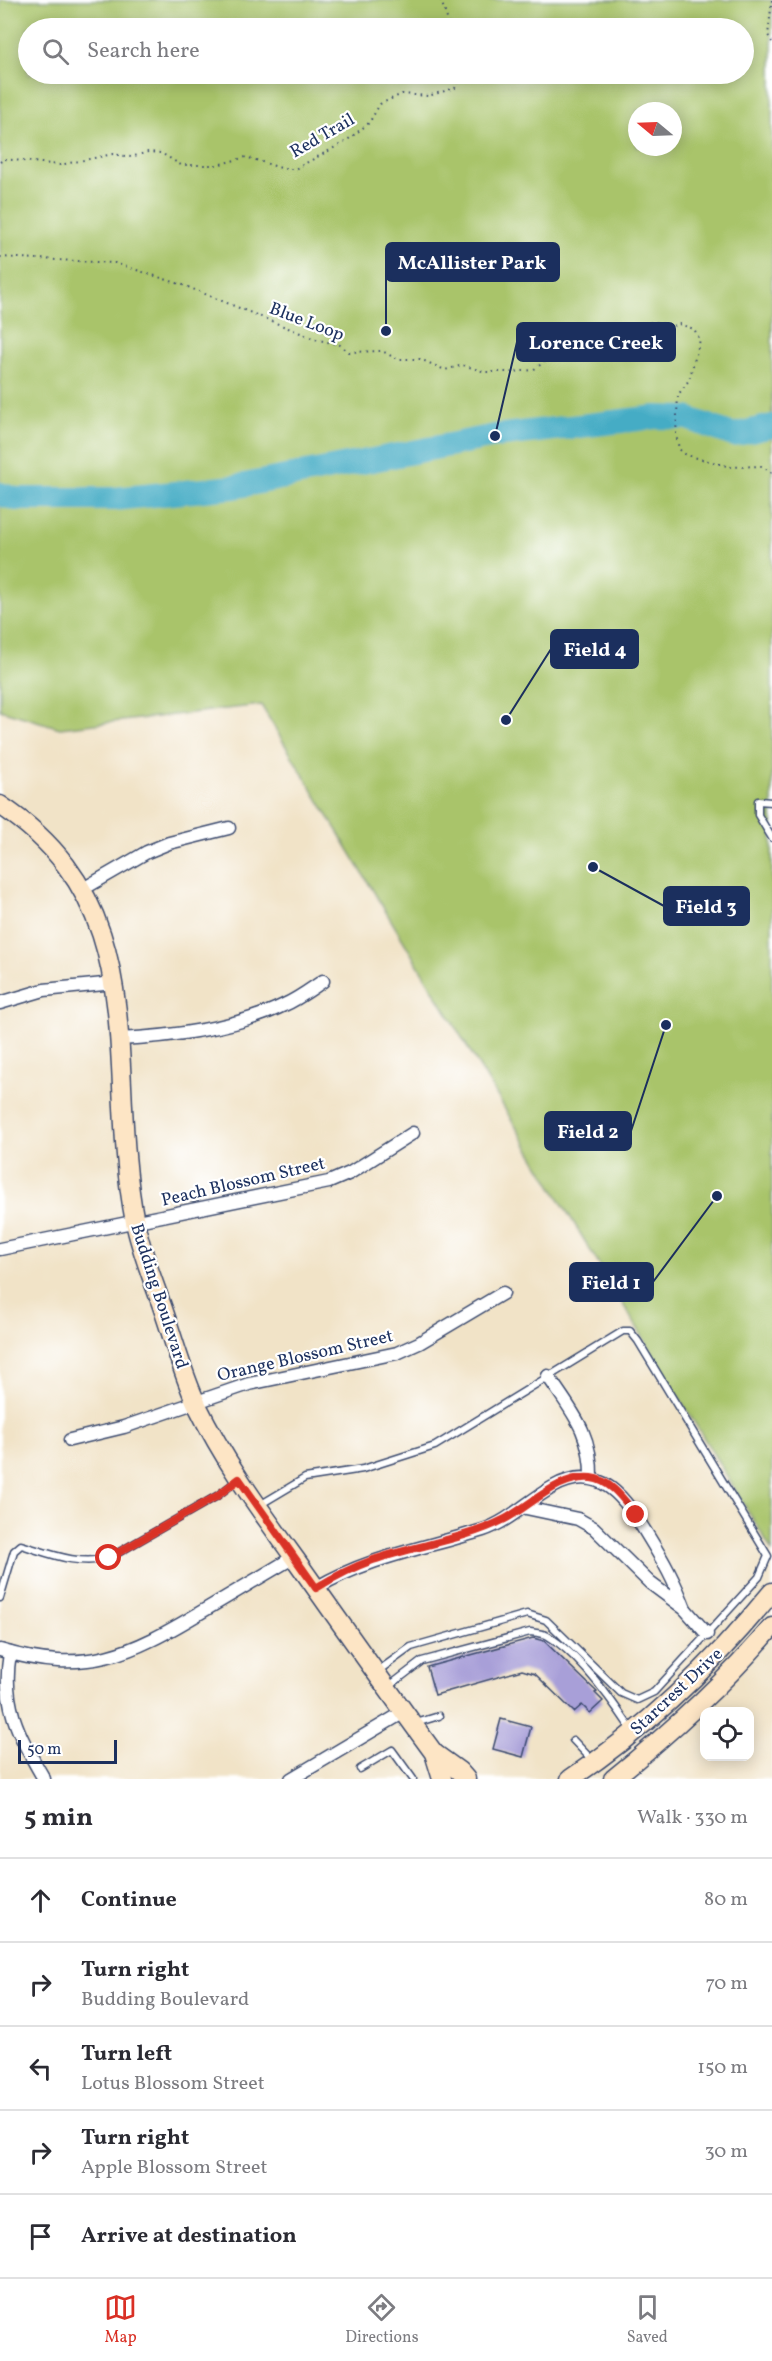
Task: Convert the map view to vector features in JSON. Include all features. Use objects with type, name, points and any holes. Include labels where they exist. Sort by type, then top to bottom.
[{"type":"street","name":"Budding Boulevard","points":[[0,805],[37,833],[83,889],[103,933],[114,983],[128,1166],[135,1223],[147,1266],[196,1402],[239,1479],[408,1718],[434,1753],[466,1779]]},
{"type":"street","points":[[83,889],[147,852],[169,843],[229,828]]},
{"type":"street","points":[[118,1039],[167,1035],[250,1018],[285,1005],[323,981]]},
{"type":"street","points":[[0,1003],[44,990],[114,983]]},
{"type":"street","name":"Peach Blossom Street","points":[[0,1249],[329,1182],[350,1173],[413,1132]]},
{"type":"street","name":"Orange Blossom Street","points":[[70,1440],[124,1427],[249,1384],[397,1353],[419,1343],[503,1293]]},
{"type":"street","points":[[548,1376],[586,1435],[591,1452],[591,1478]]},
{"type":"street","points":[[316,1588],[341,1573],[374,1560],[486,1529],[526,1508],[553,1486],[573,1479],[591,1478],[614,1488],[636,1515],[670,1569],[685,1609]]},
{"type":"street","points":[[526,1508],[578,1519],[594,1528],[650,1583],[685,1609],[707,1635]]},
{"type":"street","points":[[44,1779],[12,1719],[7,1696],[5,1652],[51,1661],[70,1662],[99,1659],[127,1652],[161,1636],[294,1557]]},
{"type":"street","name":"Starcrest Drive","points":[[570,1779],[595,1763],[698,1675],[772,1592]]},
{"type":"street","name":"Starcrest Drive","points":[[613,1779],[678,1725],[726,1680],[772,1627]]},
{"type":"street","points":[[291,1779],[305,1775],[408,1718]]},
{"type":"street","name":"Budding Boulevard","points":[[434,1753],[441,1778]]},
{"type":"lane","points":[[772,802],[758,801],[758,815],[772,838]]},
{"type":"lane","points":[[258,1507],[305,1478],[363,1469],[435,1446],[623,1331],[630,1331],[644,1350],[768,1556],[759,1578],[654,1692],[637,1700],[621,1694],[546,1620],[536,1615],[508,1618],[411,1647],[381,1680]]},
{"type":"lane","points":[[0,1598],[14,1551],[21,1545],[73,1561],[92,1563],[109,1558],[217,1496],[239,1479]]},
{"type":"lane","points":[[381,1680],[422,1662],[530,1632],[547,1635],[574,1659],[613,1701],[633,1732]]},
{"type":"lane","points":[[408,1718],[439,1716]]},
{"type":"lane","points":[[573,1740],[595,1763]]},
{"type":"lane","points":[[360,1769],[392,1750],[413,1779]]},
{"type":"path","points":[[441,0],[447,18]]},
{"type":"path","points":[[772,0],[768,35],[772,42]]},
{"type":"path","name":"Red Trail","points":[[0,162],[4,159],[60,165],[112,154],[131,157],[148,152],[161,153],[181,165],[217,165],[246,157],[284,169],[296,169],[369,123],[380,104],[402,94],[428,96],[455,88],[457,84]]},
{"type":"path","name":"Blue Loop","points":[[0,257],[115,263],[183,285],[315,339],[340,345],[349,352],[382,351],[398,359],[420,359],[445,370],[463,365],[485,372],[533,370],[550,358],[582,347],[624,326],[655,322],[672,326],[679,324],[694,329],[700,340],[689,381],[678,395],[676,434],[679,449],[686,456],[731,467],[761,466],[772,473]]},
{"type":"green space","points":[[0,0],[772,0],[772,1551],[261,705],[60,728],[0,710]]},
{"type":"building","points":[[533,1638],[544,1641],[597,1692],[595,1693],[603,1701],[590,1713],[582,1705],[574,1712],[535,1674],[522,1670],[435,1695],[427,1667]]},
{"type":"building","points":[[501,1719],[531,1727],[523,1757],[493,1749]]},
{"type":"waterway","points":[[0,494],[16,499],[114,499],[234,487],[495,436],[656,417],[687,418],[733,435],[772,426]]},
{"type":"place","name":"McAllister Park","points":[[386,331]]},
{"type":"place","name":"Lorence Creek","points":[[495,436]]},
{"type":"place","name":"Field 4","points":[[506,720]]},
{"type":"place","name":"Field 3","points":[[593,867]]},
{"type":"place","name":"Field 2","points":[[666,1025]]},
{"type":"place","name":"Field 1","points":[[717,1196]]},
{"type":"route","points":[[109,1558],[217,1496],[239,1479],[316,1588],[341,1573],[374,1560],[486,1529],[526,1508],[553,1486],[573,1479],[591,1478],[614,1488],[636,1515]]}]
